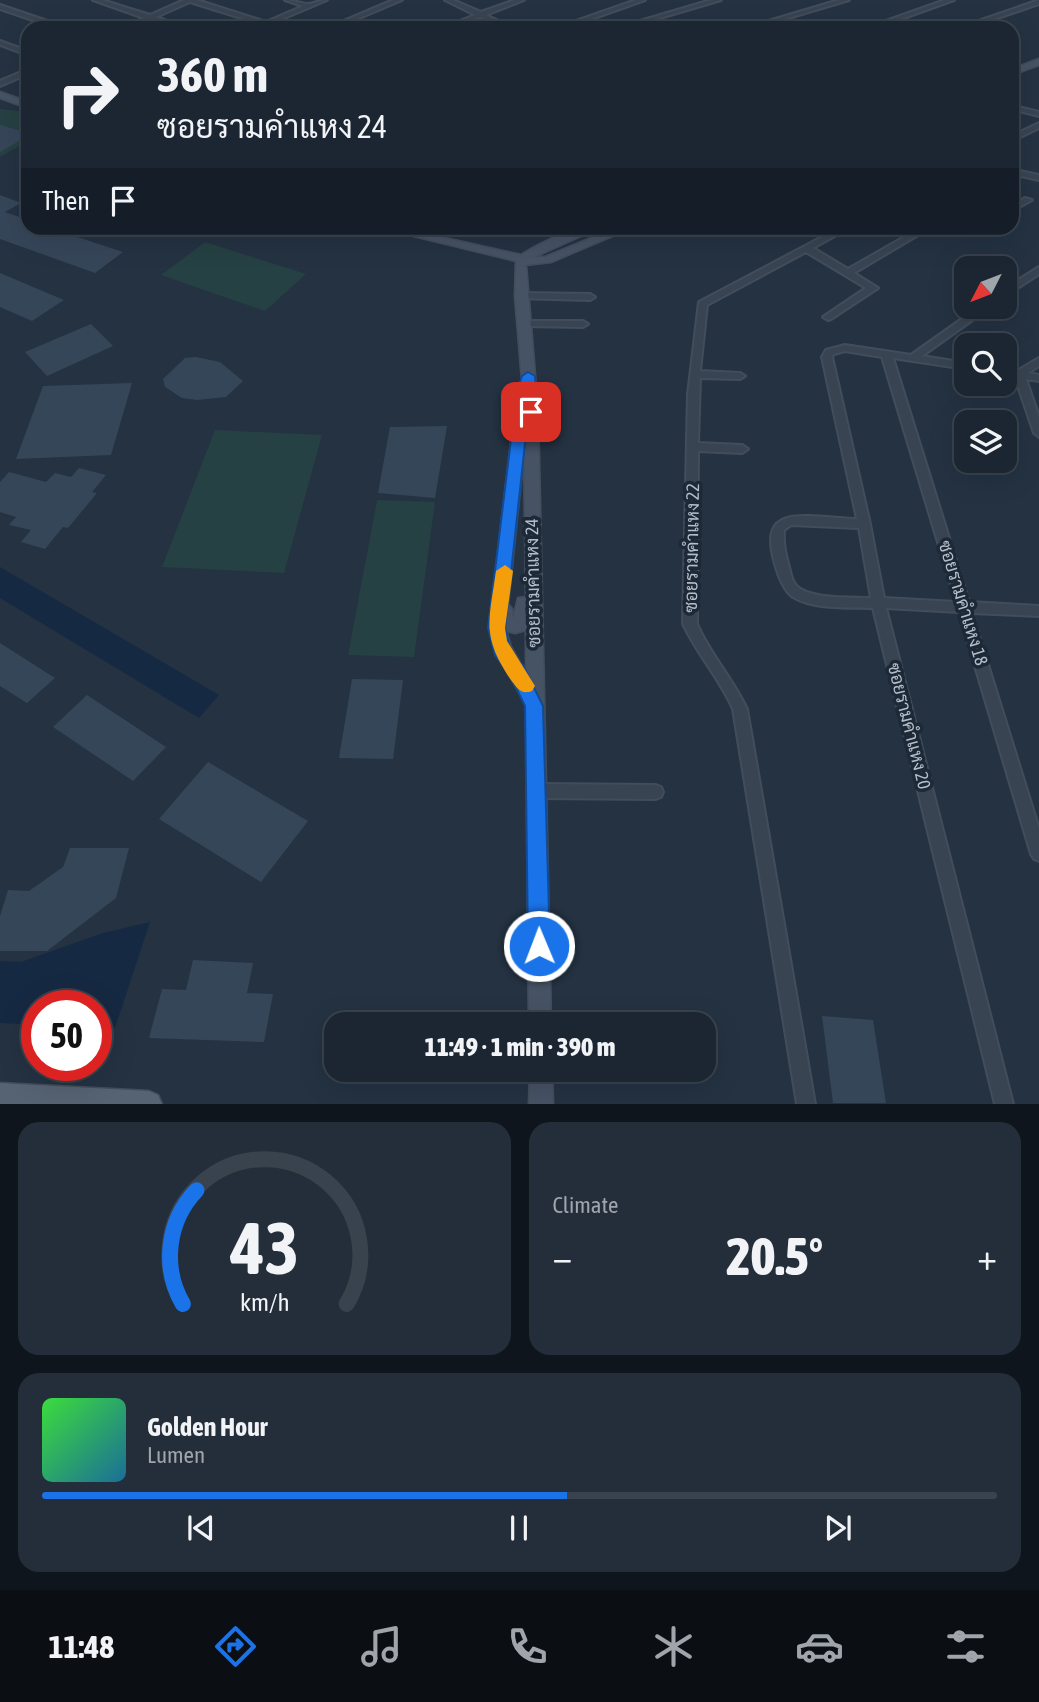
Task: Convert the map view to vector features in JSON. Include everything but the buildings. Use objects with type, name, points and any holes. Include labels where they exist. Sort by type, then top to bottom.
[{"type":"main road","points":[[1019,69],[1039,62]]},
{"type":"main road","points":[[1019,80],[1039,73]]},
{"type":"main road","points":[[0,95],[21,102]]},
{"type":"main road","points":[[426,235],[523,259],[547,260]]},
{"type":"main road","points":[[507,254],[540,248],[574,235]]},
{"type":"main road","points":[[521,289],[530,269],[608,235]]},
{"type":"main road","points":[[523,259],[540,248]]},
{"type":"main road","points":[[507,254],[514,264],[521,289]]},
{"type":"main road","name":"ซอยรามคำแหง 24","points":[[523,259],[521,289],[528,376],[533,535],[540,1012]]},
{"type":"main road","name":"ซอยรามคำแหง 24","points":[[528,376],[524,390],[497,628],[503,655],[526,687],[534,706]]},
{"type":"main road","points":[[501,600],[504,622],[508,626],[522,624],[524,568],[533,535]]},
{"type":"main road","points":[[541,1082],[541,1104]]},
{"type":"main road","points":[[0,1096],[149,1104]]},
{"type":"street","points":[[96,0],[162,21]]},
{"type":"street","points":[[141,21],[189,0],[256,21]]},
{"type":"street","points":[[288,0],[309,6]]},
{"type":"street","points":[[273,21],[324,0]]},
{"type":"street","points":[[347,21],[399,0]]},
{"type":"street","points":[[448,0],[495,21]]},
{"type":"street","points":[[462,21],[521,0]]},
{"type":"street","points":[[580,21],[642,0]]},
{"type":"street","points":[[644,21],[718,0]]},
{"type":"street","points":[[772,21],[846,0]]},
{"type":"street","points":[[890,21],[951,0]]},
{"type":"street","points":[[982,21],[1039,2]]},
{"type":"street","points":[[0,7],[42,21]]},
{"type":"street","points":[[0,43],[21,50]]},
{"type":"street","points":[[0,83],[21,74]]},
{"type":"street","points":[[1019,108],[1039,114]]},
{"type":"street","points":[[1019,135],[1039,125]]},
{"type":"street","points":[[1019,173],[1039,178]]},
{"type":"street","points":[[1019,205],[1028,200]]},
{"type":"street","name":"ซอยรามคำแหง 22","points":[[806,1104],[740,709],[735,695],[695,638],[690,624],[695,374],[702,304],[831,235]]},
{"type":"street","points":[[849,272],[914,235]]},
{"type":"street","points":[[806,248],[873,288],[828,317]]},
{"type":"street","points":[[1017,285],[1039,270]]},
{"type":"street","points":[[521,289],[590,297]]},
{"type":"street","points":[[914,357],[968,319]]},
{"type":"street","points":[[523,324],[583,324]]},
{"type":"street","name":"ซอยรามคำแหง 20","points":[[886,353],[835,349],[827,357],[864,524],[878,603],[1004,1104]]},
{"type":"street","points":[[886,353],[954,364]]},
{"type":"street","name":"ซอยรามคำแหง 18","points":[[886,353],[1039,854]]},
{"type":"street","points":[[1019,374],[1039,361]]},
{"type":"street","points":[[695,374],[740,376]]},
{"type":"street","points":[[1019,374],[1039,378]]},
{"type":"street","points":[[1019,374],[1039,433]]},
{"type":"street","points":[[694,447],[742,449]]},
{"type":"street","points":[[864,524],[790,521],[782,524],[778,532],[784,573],[789,586],[801,596],[817,600],[1039,611]]},
{"type":"street","points":[[537,791],[656,792]]},
{"type":"green space","points":[[0,109],[21,111],[21,145],[0,157]]},
{"type":"green space","points":[[205,242],[306,274],[265,311],[161,275]]},
{"type":"green space","points":[[215,430],[322,435],[284,573],[162,567]]},
{"type":"green space","points":[[377,500],[435,502],[414,657],[348,655]]},
{"type":"water","points":[[0,567],[219,695],[199,718],[0,598]]},
{"type":"water","points":[[150,922],[115,1028],[112,1028],[112,990],[21,990],[21,1024],[0,1023],[0,961],[21,962],[103,933]]},
{"type":"slow traffic","points":[[505,571],[497,628],[498,641],[503,655],[517,670],[526,686]]},
{"type":"route","points":[[531,412],[528,376],[524,390],[497,628],[503,655],[517,670],[534,706],[539,946]]}]
